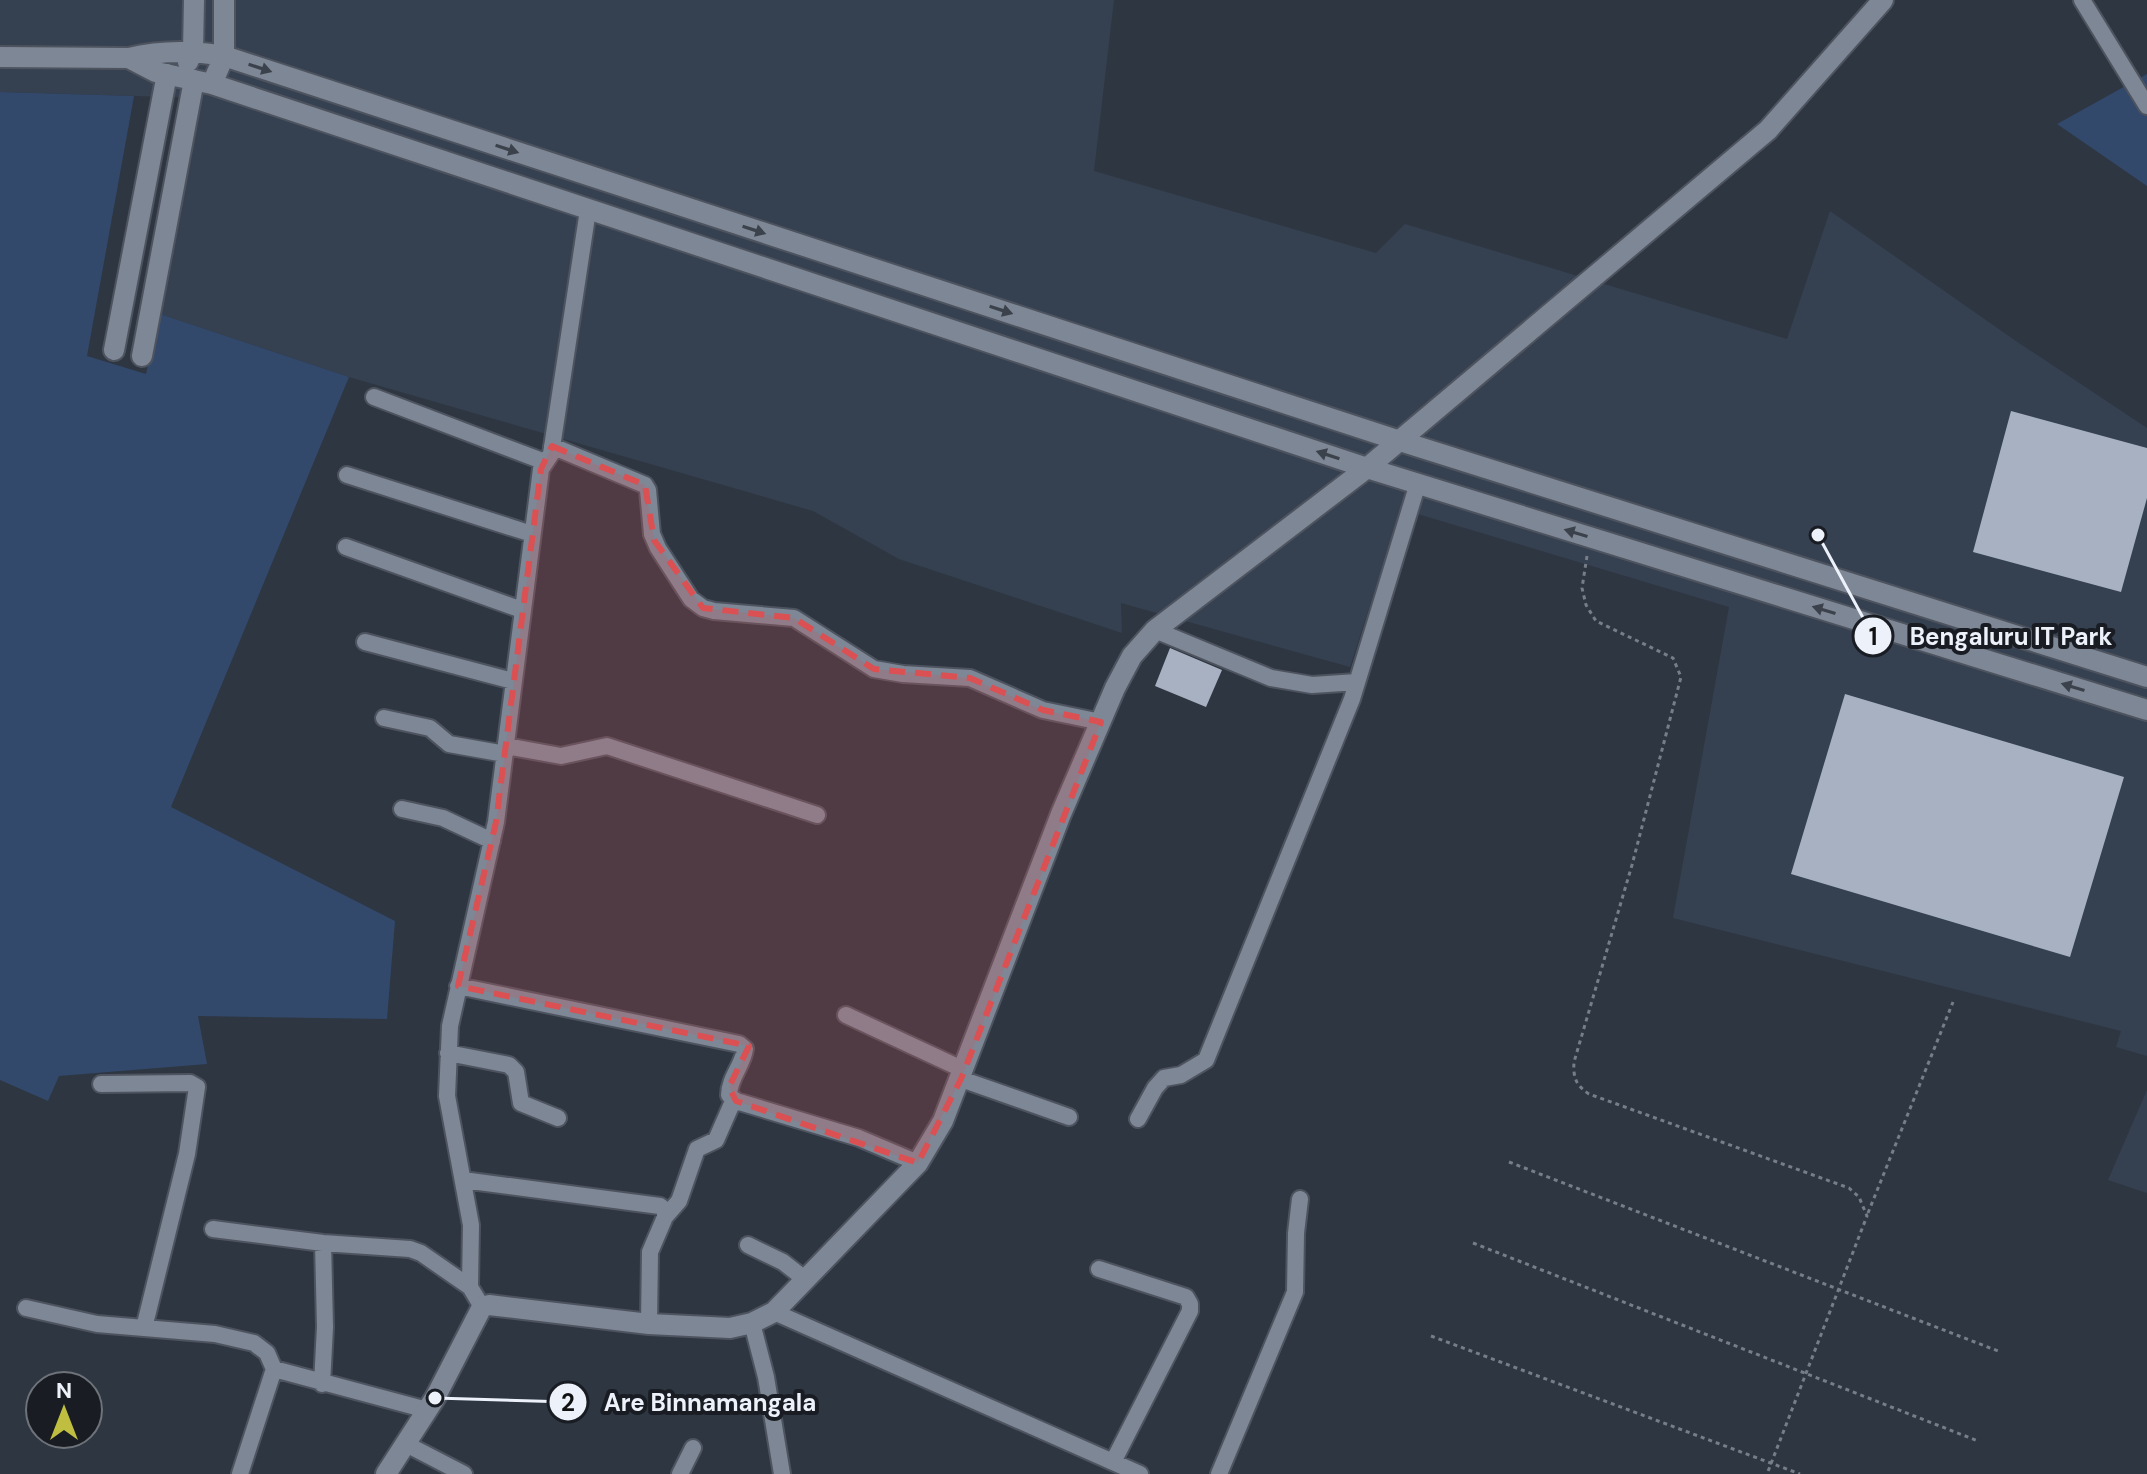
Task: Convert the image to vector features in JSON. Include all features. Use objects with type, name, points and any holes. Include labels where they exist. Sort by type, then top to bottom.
[{"type":"main road","points":[[142,356],[193,51],[194,0]]},
{"type":"main road","points":[[224,0],[224,56]]},
{"type":"main road","points":[[386,1474],[427,1410],[482,1307],[649,1324],[730,1328],[752,1323],[774,1312],[918,1163],[943,1121],[1061,814],[1132,656],[1155,630],[1367,468],[1768,130],[1883,0]]},
{"type":"main road","points":[[0,57],[129,58],[155,52],[193,51],[224,56],[1400,441],[2147,677]]},
{"type":"main road","points":[[114,350],[188,79],[224,56]]},
{"type":"main road","points":[[129,58],[156,72],[188,79],[1367,468],[2147,710]]},
{"type":"street","points":[[2082,0],[2147,106]]},
{"type":"street","points":[[470,1287],[471,1225],[447,1096],[451,1012],[492,841],[541,469],[548,454],[588,210]]},
{"type":"street","points":[[374,397],[638,480],[648,490],[654,540],[691,599],[703,608],[794,618],[874,669],[970,678],[1043,710],[1101,722]]},
{"type":"street","points":[[347,475],[532,534]]},
{"type":"street","points":[[1138,1119],[1164,1078],[1181,1075],[1206,1060],[1357,682],[1418,483]]},
{"type":"street","points":[[346,547],[522,610]]},
{"type":"street","points":[[1155,630],[1271,678],[1312,685],[1357,682]]},
{"type":"street","points":[[365,642],[513,681]]},
{"type":"street","points":[[384,718],[430,728],[443,741],[453,745],[561,756],[607,746],[817,815]]},
{"type":"street","points":[[402,809],[443,818],[492,841]]},
{"type":"street","points":[[458,986],[739,1044],[745,1049],[729,1087],[729,1095],[734,1099],[859,1138],[918,1163]]},
{"type":"street","points":[[846,1015],[962,1074],[1069,1117]]},
{"type":"street","points":[[448,1053],[509,1065],[516,1072],[521,1103],[558,1118]]},
{"type":"street","points":[[101,1084],[190,1083],[197,1087],[187,1154],[144,1328]]},
{"type":"street","points":[[649,1324],[650,1252],[665,1217],[679,1201],[697,1149],[716,1140],[734,1099]]},
{"type":"street","points":[[463,1180],[660,1206],[665,1210],[665,1217]]},
{"type":"street","points":[[1219,1474],[1295,1292],[1300,1199]]},
{"type":"street","points":[[213,1229],[323,1243],[410,1249],[421,1253],[470,1287],[482,1307]]},
{"type":"street","points":[[322,1384],[325,1327],[323,1243]]},
{"type":"street","points":[[748,1245],[783,1262],[806,1280]]},
{"type":"street","points":[[1099,1269],[1186,1297],[1190,1304],[1190,1311],[1114,1460]]},
{"type":"street","points":[[26,1308],[97,1324],[215,1334],[254,1343],[267,1353],[274,1369],[240,1474]]},
{"type":"street","points":[[774,1312],[1140,1474]]},
{"type":"street","points":[[752,1323],[766,1377],[782,1474]]},
{"type":"street","points":[[274,1369],[427,1410]]},
{"type":"street","points":[[406,1444],[464,1474]]},
{"type":"street","points":[[680,1474],[693,1448]]},
{"type":"path","points":[[1590,537],[1582,588],[1596,621],[1673,658],[1681,677],[1632,865],[1574,1062],[1573,1077],[1579,1087],[1589,1094],[1849,1188],[1859,1197],[1867,1216]]},
{"type":"path","points":[[1767,1474],[1953,1002]]},
{"type":"path","points":[[1509,1162],[1998,1351]]},
{"type":"path","points":[[1473,1243],[1978,1441]]},
{"type":"path","points":[[1431,1336],[1800,1474]]},
{"type":"highlighted area","points":[[552,446],[645,485],[654,540],[703,608],[794,618],[874,669],[970,678],[1043,710],[1101,722],[961,1079],[918,1163],[736,1101],[729,1087],[749,1046],[458,986],[496,822],[541,469]]},
{"type":"shaded area","points":[[0,0],[1114,0],[1094,171],[1376,253],[1405,224],[1787,339],[1830,211],[2147,428],[2147,1056],[2116,1047],[2121,1031],[1673,918],[1729,607],[1401,509],[1350,667],[1121,603],[1122,633],[899,559],[813,511],[349,377],[160,314],[202,98],[0,92]]},
{"type":"shaded area","points":[[2147,74],[2147,186],[2057,124]]},
{"type":"shaded area","points":[[0,92],[134,96],[87,356],[146,374],[160,314],[349,377],[171,807],[395,921],[387,1019],[198,1016],[207,1064],[59,1076],[48,1101],[0,1080]]},
{"type":"shaded area","points":[[2147,1090],[2147,1193],[2108,1180]]},
{"type":"building","points":[[2011,411],[2147,448],[2147,498],[2121,592],[1973,552]]},
{"type":"building","points":[[1170,648],[1222,670],[1206,707],[1155,686]]},
{"type":"building","points":[[1845,694],[2124,777],[2070,957],[1791,874]]},
{"type":"place","name":"Bengaluru IT Park","points":[[1818,535]]},
{"type":"place","name":"Are Binnamangala","points":[[435,1398]]}]
